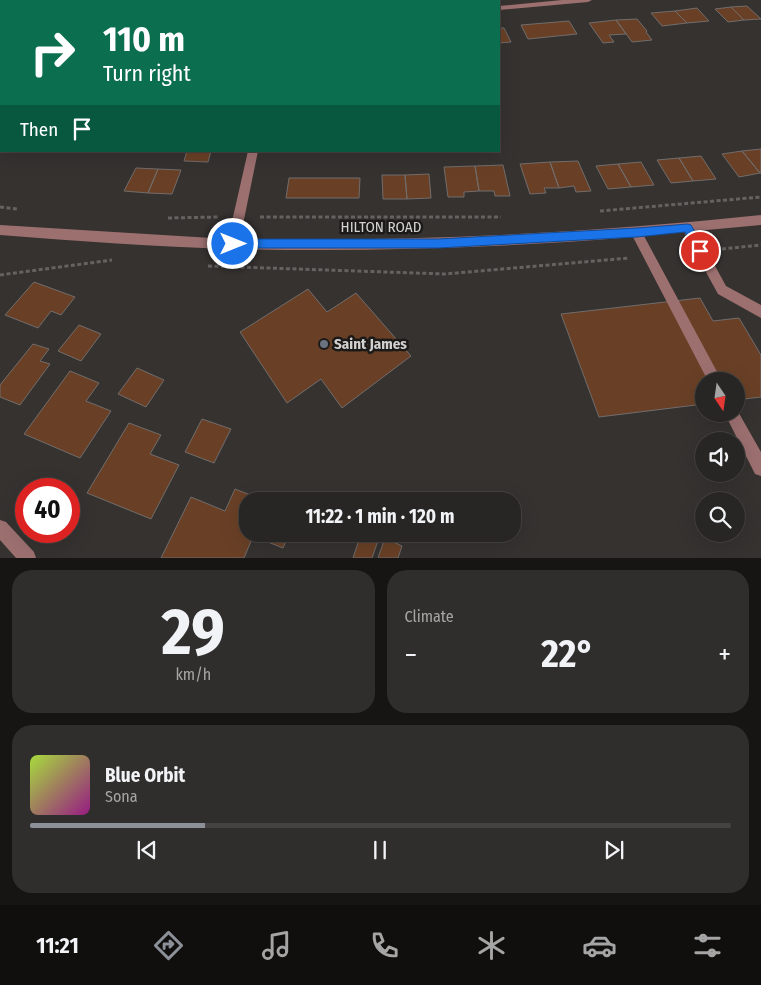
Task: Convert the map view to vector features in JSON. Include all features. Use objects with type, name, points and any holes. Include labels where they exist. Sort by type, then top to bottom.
[{"type":"street","points":[[500,8],[588,0]]},
{"type":"street","points":[[233,244],[252,152]]},
{"type":"street","name":"HILTON ROAD","points":[[0,230],[233,244],[438,243],[637,233],[761,220]]},
{"type":"street","points":[[688,228],[722,290],[761,312]]},
{"type":"street","points":[[637,233],[710,372]]},
{"type":"street","points":[[736,422],[761,468]]},
{"type":"street","points":[[0,528],[28,558]]},
{"type":"path","points":[[590,212],[761,197]]},
{"type":"path","points":[[0,207],[19,209]]},
{"type":"path","points":[[160,218],[503,217]]},
{"type":"building","points":[[747,6],[761,19],[744,20],[731,7]]},
{"type":"building","points":[[731,7],[744,20],[728,22],[715,9]]},
{"type":"building","points":[[697,8],[709,21],[687,23],[675,11]]},
{"type":"building","points":[[675,11],[687,23],[662,26],[651,13]]},
{"type":"building","points":[[637,19],[652,40],[632,42],[616,20]]},
{"type":"building","points":[[616,20],[626,34],[609,35],[614,42],[603,43],[589,23]]},
{"type":"building","points":[[569,21],[577,34],[528,39],[521,25]]},
{"type":"building","points":[[500,28],[504,28],[511,42],[500,43]]},
{"type":"building","points":[[761,149],[761,173],[760,173],[742,151]]},
{"type":"building","points":[[742,151],[760,173],[739,177],[722,154]]},
{"type":"building","points":[[187,152],[211,152],[208,162],[184,161]]},
{"type":"building","points":[[701,156],[716,179],[693,181],[679,158]]},
{"type":"building","points":[[679,158],[693,181],[671,183],[657,160]]},
{"type":"building","points":[[578,161],[591,191],[576,192],[574,186],[559,188],[550,162]]},
{"type":"building","points":[[550,162],[559,188],[544,188],[546,193],[530,194],[520,164]]},
{"type":"building","points":[[641,162],[654,185],[631,187],[618,164]]},
{"type":"building","points":[[618,164],[631,187],[608,189],[596,166]]},
{"type":"building","points":[[503,165],[510,196],[495,196],[494,191],[479,191],[475,166]]},
{"type":"building","points":[[475,166],[479,191],[464,192],[464,197],[448,197],[444,167]]},
{"type":"building","points":[[136,168],[158,169],[148,193],[124,191]]},
{"type":"building","points":[[158,169],[181,170],[172,194],[148,193]]},
{"type":"building","points":[[429,174],[431,198],[407,199],[405,175]]},
{"type":"building","points":[[382,175],[405,175],[407,199],[383,199]]},
{"type":"building","points":[[289,178],[360,178],[359,198],[286,198]]},
{"type":"building","points":[[34,282],[75,297],[61,315],[51,311],[38,328],[5,315]]},
{"type":"building","name":"Saint James","points":[[308,289],[327,312],[356,293],[411,356],[342,408],[321,379],[287,403],[240,332]]},
{"type":"building","points":[[700,298],[713,321],[739,318],[761,355],[761,397],[745,399],[745,372],[695,372],[695,405],[599,417],[561,314]]},
{"type":"building","points":[[79,325],[101,334],[81,361],[58,351]]},
{"type":"building","points":[[33,344],[49,349],[40,361],[50,364],[20,405],[0,397],[0,385]]},
{"type":"building","points":[[137,368],[164,380],[146,407],[118,394]]},
{"type":"building","points":[[70,371],[99,383],[86,401],[111,411],[80,458],[24,434]]},
{"type":"building","points":[[202,419],[231,429],[214,463],[185,452]]},
{"type":"building","points":[[129,423],[161,435],[150,454],[179,465],[151,519],[87,493]]},
{"type":"building","points":[[235,489],[243,492],[239,492],[239,542],[251,542],[244,558],[161,558],[191,497],[225,511]]},
{"type":"building","points":[[268,542],[286,542],[283,548]]},
{"type":"building","points":[[358,542],[378,542],[372,558],[353,558]]},
{"type":"building","points":[[384,542],[394,542],[402,546],[398,558],[378,558]]},
{"type":"place","name":"Saint James","points":[[324,344]]},
{"type":"route","points":[[233,244],[438,243],[637,233],[688,228],[700,251]]}]
